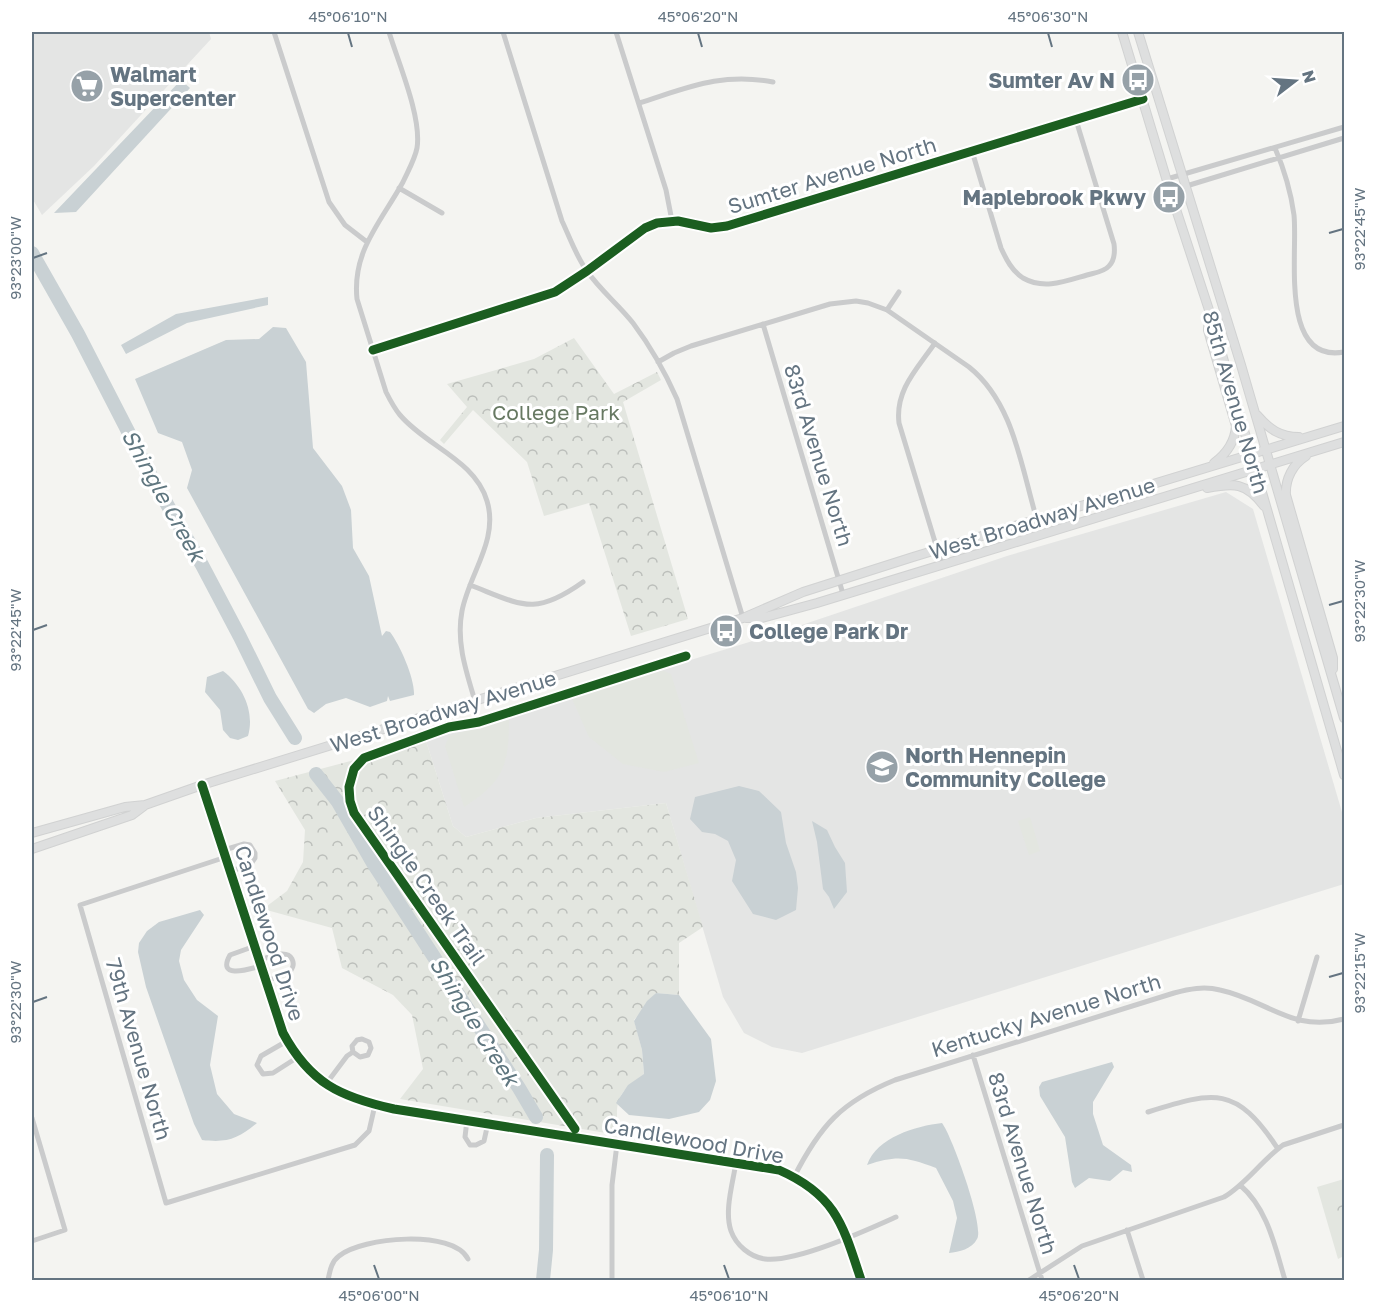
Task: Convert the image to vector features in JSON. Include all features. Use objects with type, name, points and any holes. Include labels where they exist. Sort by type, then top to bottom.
[{"type":"main road","name":"85th Avenue North","points":[[1122,32],[1210,313],[1344,774]]},
{"type":"main road","name":"85th Avenue North","points":[[1138,32],[1255,412],[1344,718]]},
{"type":"main road","points":[[1210,313],[1208,330],[1236,426],[1230,447],[1211,466]]},
{"type":"main road","points":[[1255,412],[1268,426],[1280,434],[1289,437],[1314,435]]},
{"type":"main road","name":"West Broadway Avenue","points":[[32,834],[124,807],[145,805],[202,785],[743,618],[781,600],[937,550],[1344,426]]},
{"type":"main road","name":"West Broadway Avenue","points":[[743,618],[762,618],[1344,442]]},
{"type":"main road","points":[[1319,449],[1298,461],[1290,474],[1286,488],[1288,504],[1333,658],[1334,682]]},
{"type":"main road","points":[[1166,496],[1235,484],[1254,494],[1268,511]]},
{"type":"main road","name":"Candlewood Drive","points":[[202,785],[287,1041],[298,1057],[326,1084],[350,1098],[375,1105],[778,1170],[808,1185],[827,1203],[848,1238],[861,1281]]},
{"type":"main road","name":"West Broadway Avenue","points":[[32,849],[132,815],[145,805]]},
{"type":"street","points":[[274,32],[328,202],[345,225],[367,243]]},
{"type":"street","points":[[389,32],[415,116],[418,130],[417,148],[399,188],[360,258],[356,286],[357,300],[386,392],[399,414],[408,424],[463,466],[483,489],[490,517],[489,533],[461,612],[460,649],[475,701]]},
{"type":"street","points":[[503,32],[562,221],[587,271],[633,323],[658,362],[677,399],[743,618]]},
{"type":"street","points":[[616,32],[666,190],[672,221]]},
{"type":"street","points":[[639,103],[716,80],[754,78],[773,82]]},
{"type":"street","name":"Sumter Avenue North","points":[[373,350],[555,292],[645,228],[657,223],[684,221],[711,228],[727,226],[1143,99]]},
{"type":"street","points":[[972,151],[1006,260],[1023,277],[1047,284],[1061,283],[1103,270],[1113,260],[1116,252],[1076,120]]},
{"type":"street","points":[[1167,178],[1344,127]]},
{"type":"street","points":[[1170,191],[1344,138]]},
{"type":"street","points":[[1275,148],[1294,218],[1296,293],[1303,329],[1313,346],[1332,354],[1344,352]]},
{"type":"street","points":[[399,188],[442,213]]},
{"type":"street","points":[[887,310],[899,292]]},
{"type":"street","points":[[658,362],[691,346],[843,301],[868,303],[887,310],[982,377],[1002,406],[1036,520]]},
{"type":"street","name":"83rd Avenue North","points":[[763,324],[843,594]]},
{"type":"street","points":[[934,343],[905,386],[899,398],[897,410],[942,565]]},
{"type":"street","points":[[470,585],[514,602],[536,605],[561,597],[584,582]]},
{"type":"street","points":[[225,854],[244,844],[250,845],[255,853],[255,858],[250,865],[231,872]]},
{"type":"street","name":"79th Avenue North","points":[[225,854],[80,905],[166,1203],[355,1145],[369,1131],[375,1105]]},
{"type":"street","points":[[255,946],[230,955],[228,965],[230,969],[236,972],[281,954],[286,954],[293,960],[289,973],[266,981]]},
{"type":"street","points":[[1298,1022],[1317,957]]},
{"type":"street","name":"Kentucky Avenue North","points":[[794,1176],[814,1140],[827,1124],[858,1097],[895,1080],[1188,989],[1203,988],[1232,993],[1298,1022],[1320,1024],[1344,1019]]},
{"type":"street","points":[[287,1041],[261,1056],[257,1065],[259,1070],[263,1074],[273,1074],[298,1057]]},
{"type":"street","points":[[326,1084],[347,1056],[353,1052]]},
{"type":"street","name":"83rd Avenue North","points":[[973,1055],[1042,1281]]},
{"type":"street","points":[[1148,1112],[1201,1097],[1229,1100],[1253,1115],[1278,1149]]},
{"type":"street","points":[[32,1118],[65,1230],[32,1241]]},
{"type":"street","points":[[467,1120],[465,1137],[470,1145],[476,1146],[484,1141],[488,1123]]},
{"type":"street","points":[[1029,1281],[1082,1246],[1214,1202],[1240,1185],[1278,1149],[1344,1125]]},
{"type":"street","points":[[612,1281],[612,1185],[617,1144]]},
{"type":"street","points":[[735,1162],[729,1220],[731,1231],[743,1249],[762,1259],[784,1258],[848,1238],[896,1217]]},
{"type":"street","points":[[1240,1185],[1251,1194],[1262,1212],[1285,1281]]},
{"type":"street","points":[[1127,1230],[1143,1281]]},
{"type":"street","points":[[328,1281],[330,1268],[340,1254],[390,1239],[413,1239],[448,1244],[465,1252],[468,1259]]},
{"type":"shaded area","name":"Walmart Supercenter","points":[[32,32],[209,32],[211,39],[94,166],[42,215],[32,198]]},
{"type":"shaded area","points":[[181,80],[190,88],[76,212],[54,213]]},
{"type":"shaded area","points":[[268,297],[268,305],[187,323],[126,354],[121,345],[176,314]]},
{"type":"shaded area","points":[[273,327],[286,328],[306,362],[313,448],[342,486],[351,510],[353,548],[369,576],[382,636],[386,631],[390,632],[398,645],[409,671],[414,695],[390,701],[388,696],[387,701],[370,707],[346,698],[326,704],[314,713],[308,709],[187,488],[192,470],[182,442],[158,433],[135,379],[226,340],[259,339]]},
{"type":"shaded area","name":"North Hennepin Community College","points":[[1226,492],[1253,509],[1344,819],[1344,884],[802,1053],[772,1047],[744,1033],[723,997],[666,803],[536,818],[466,837],[453,826],[426,741],[769,636],[1007,556]]},
{"type":"shaded area","points":[[223,671],[242,692],[250,718],[248,736],[238,740],[230,738],[223,730],[220,710],[205,692],[207,677]]},
{"type":"shaded area","points":[[739,786],[759,791],[781,812],[786,843],[796,872],[798,888],[796,910],[776,920],[753,914],[732,881],[736,860],[728,841],[715,834],[702,832],[690,819],[695,797]]},
{"type":"shaded area","points":[[812,821],[827,830],[845,863],[847,892],[834,909],[823,889]]},
{"type":"shaded area","points":[[200,910],[204,915],[181,950],[179,961],[184,980],[197,1000],[218,1016],[210,1065],[217,1094],[234,1114],[257,1123],[232,1139],[218,1141],[202,1140],[194,1124],[146,987],[138,952],[139,943],[147,931],[159,922]]},
{"type":"shaded area","points":[[656,993],[679,995],[711,1039],[716,1081],[710,1100],[699,1112],[669,1119],[629,1115],[616,1103],[628,1085],[644,1074],[642,1050],[634,1021],[647,1001]]},
{"type":"shaded area","points":[[1112,1062],[1114,1067],[1093,1102],[1093,1114],[1103,1145],[1131,1165],[1132,1172],[1123,1170],[1110,1181],[1089,1178],[1075,1188],[1065,1137],[1040,1096],[1039,1087],[1042,1082]]},
{"type":"shaded area","points":[[942,1123],[966,1181],[978,1231],[977,1239],[969,1248],[949,1253],[957,1218],[953,1201],[936,1168],[917,1161],[902,1159],[867,1165],[872,1155],[888,1140],[909,1130]]},
{"type":"green space","name":"College Park","points":[[574,338],[614,394],[657,372],[661,380],[623,402],[688,619],[631,636],[589,503],[544,516],[527,462],[473,410],[444,444],[440,440],[467,407],[447,384],[534,359]]},
{"type":"green space","points":[[662,670],[671,674],[699,763],[664,772],[623,764],[589,737],[572,699]]},
{"type":"green space","points":[[509,717],[508,747],[502,770],[488,789],[464,807],[445,746],[449,736]]},
{"type":"green space","points":[[426,741],[453,826],[466,837],[536,818],[666,803],[703,927],[679,943],[679,995],[656,993],[634,1020],[642,1050],[644,1075],[627,1088],[619,1100],[618,1135],[400,1099],[423,1069],[412,1015],[393,995],[342,968],[332,928],[263,909],[287,891],[303,862],[305,830],[275,781]]},
{"type":"green space","points":[[1030,817],[1040,851],[1029,855],[1018,821]]},
{"type":"green space","points":[[1344,1179],[1344,1256],[1338,1259],[1317,1187]]},
{"type":"green space","points":[[1342,1197],[1344,1216],[1336,1224],[1330,1200]]},
{"type":"waterway","name":"Shingle Creek","points":[[32,253],[78,334],[153,480],[202,565],[270,698],[295,738]]},
{"type":"waterway","name":"Shingle Creek","points":[[316,774],[338,802],[373,863],[536,1117]]},
{"type":"waterway","name":"Shingle Creek","points":[[543,1280],[546,1250],[547,1155]]},
{"type":"cycle path","points":[[373,350],[555,292],[645,228],[657,223],[678,221],[711,228],[727,226],[1143,99]]},
{"type":"cycle path","name":"Shingle Creek Trail","points":[[575,1129],[354,813],[349,787],[354,769],[364,758],[449,727],[479,722],[686,656]]},
{"type":"cycle path","points":[[202,785],[283,1033],[293,1050],[316,1076],[342,1093],[394,1109],[779,1170],[813,1190],[835,1214],[849,1243],[861,1280]]},
{"type":"place","name":"Sumter Av N","points":[[1138,80]]},
{"type":"place","name":"Walmart Supercenter","points":[[87,86]]},
{"type":"place","name":"Maplebrook Pkwy","points":[[1169,197]]},
{"type":"place","name":"College Park Dr","points":[[726,631]]},
{"type":"place","name":"North Hennepin Community College","points":[[882,767]]}]
